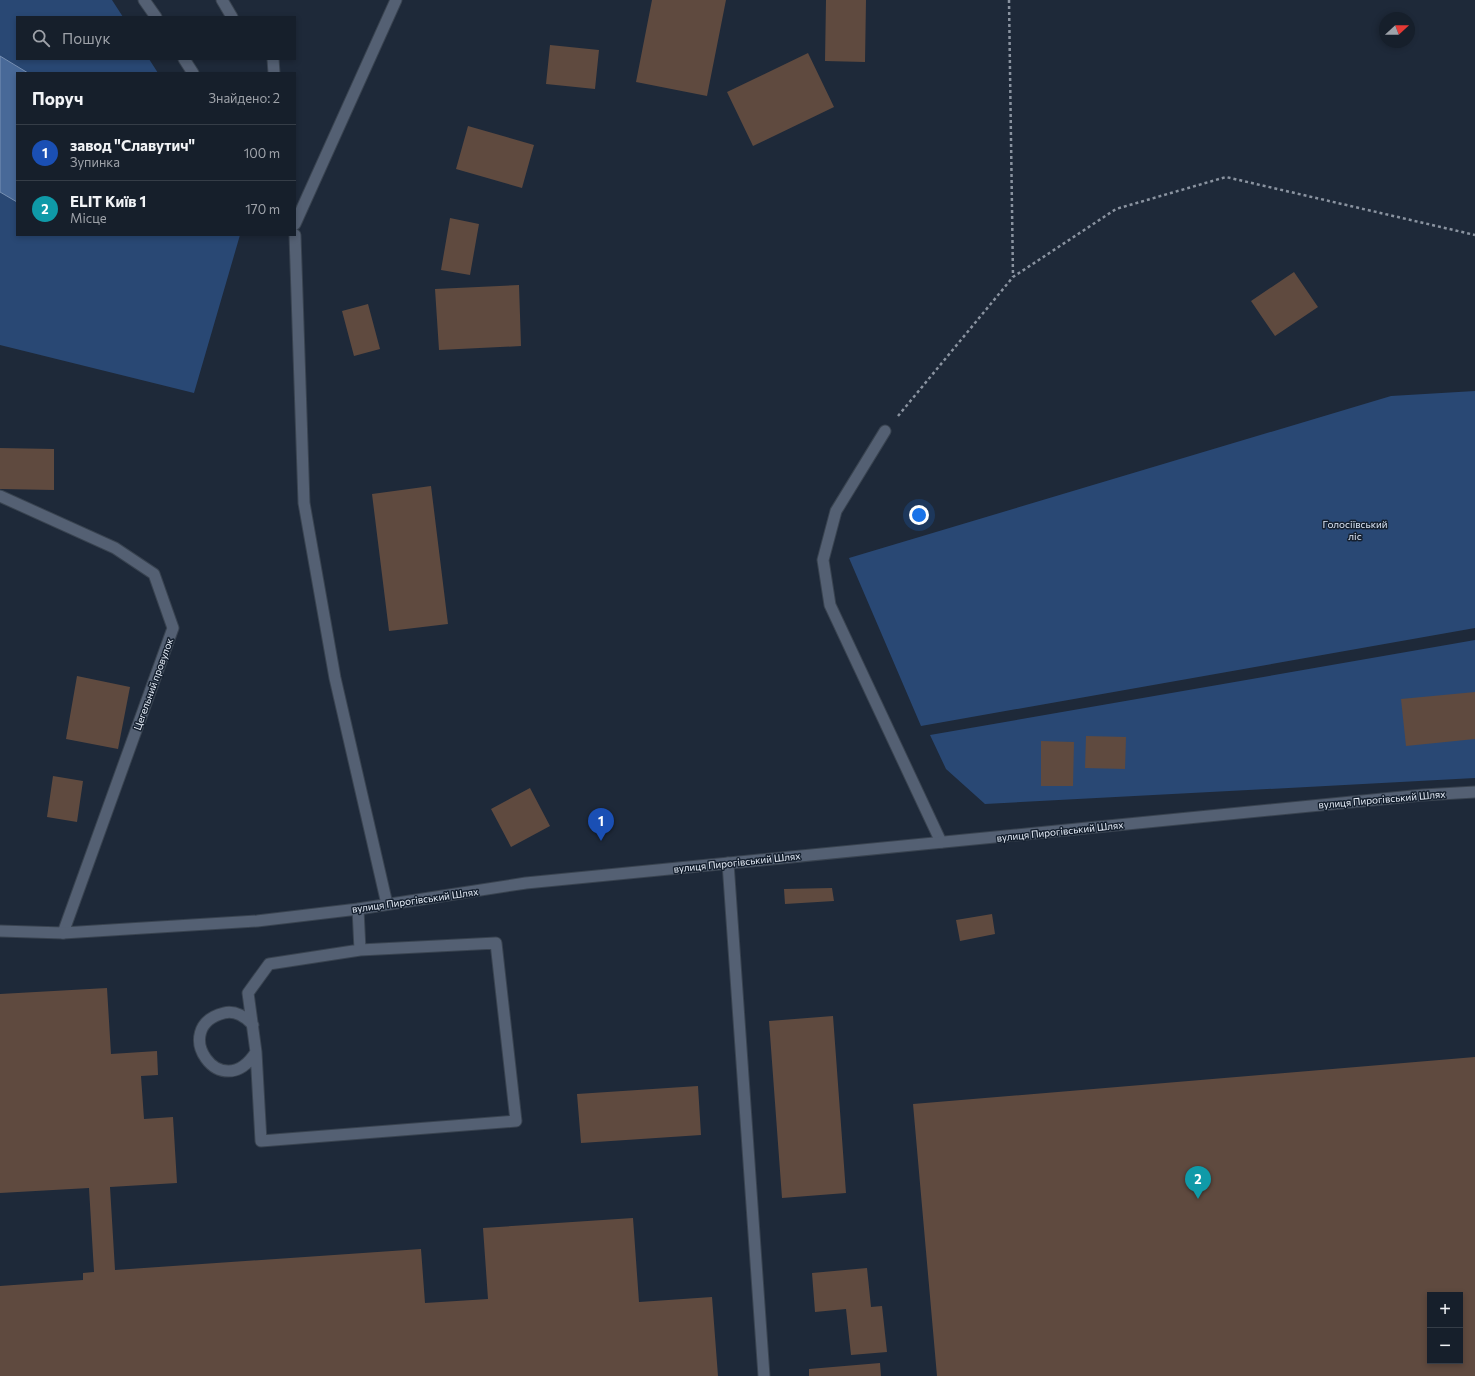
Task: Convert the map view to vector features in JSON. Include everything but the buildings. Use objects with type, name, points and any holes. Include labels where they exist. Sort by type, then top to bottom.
[{"type":"street","points":[[144,0],[155,16]]},
{"type":"street","points":[[222,0],[231,16]]},
{"type":"street","points":[[296,222],[396,0]]},
{"type":"street","points":[[185,60],[192,72]]},
{"type":"street","points":[[273,60],[274,72]]},
{"type":"street","points":[[295,236],[304,503],[335,678],[387,904]]},
{"type":"street","points":[[885,431],[836,511],[823,560],[830,605],[941,842]]},
{"type":"street","name":"Цегельний провулок","points":[[0,496],[115,548],[154,574],[173,628],[63,933]]},
{"type":"street","name":"вулиця Пирогівський Шлях","points":[[0,931],[63,933],[257,921],[358,909],[526,883],[1423,795],[1475,792]]},
{"type":"street","points":[[728,863],[764,1376]]},
{"type":"street","points":[[358,909],[360,950]]},
{"type":"street","points":[[496,943],[516,1121],[261,1140],[256,1052],[248,993],[269,964],[360,950],[496,943]]},
{"type":"street","points":[[253,1025],[248,1019],[238,1013],[226,1012],[216,1015],[207,1021],[201,1030],[199,1041],[201,1052],[206,1061],[216,1068],[228,1071],[240,1069],[250,1062],[256,1052]]},
{"type":"path","points":[[1008,0],[1013,278]]},
{"type":"path","points":[[885,431],[1013,278],[1116,209],[1226,177],[1475,235]]},
{"type":"green space","points":[[0,0],[112,0],[122,16],[16,16],[16,60],[150,60],[157,72],[26,72],[0,56]]},
{"type":"green space","points":[[0,192],[16,201],[16,236],[240,236],[194,393],[0,345]]},
{"type":"green space","name":"Голосіївський ліс","points":[[1475,391],[1475,628],[921,726],[849,558],[1391,396]]},
{"type":"green space","points":[[1475,640],[1475,778],[985,804],[946,769],[930,735]]},
{"type":"shaded area","points":[[0,56],[26,72],[16,72],[16,201],[0,192]]},
{"type":"place","name":"завод \"Славутич\"","points":[[601,841]]},
{"type":"place","name":"ELIT Київ 1","points":[[1198,1199]]}]
